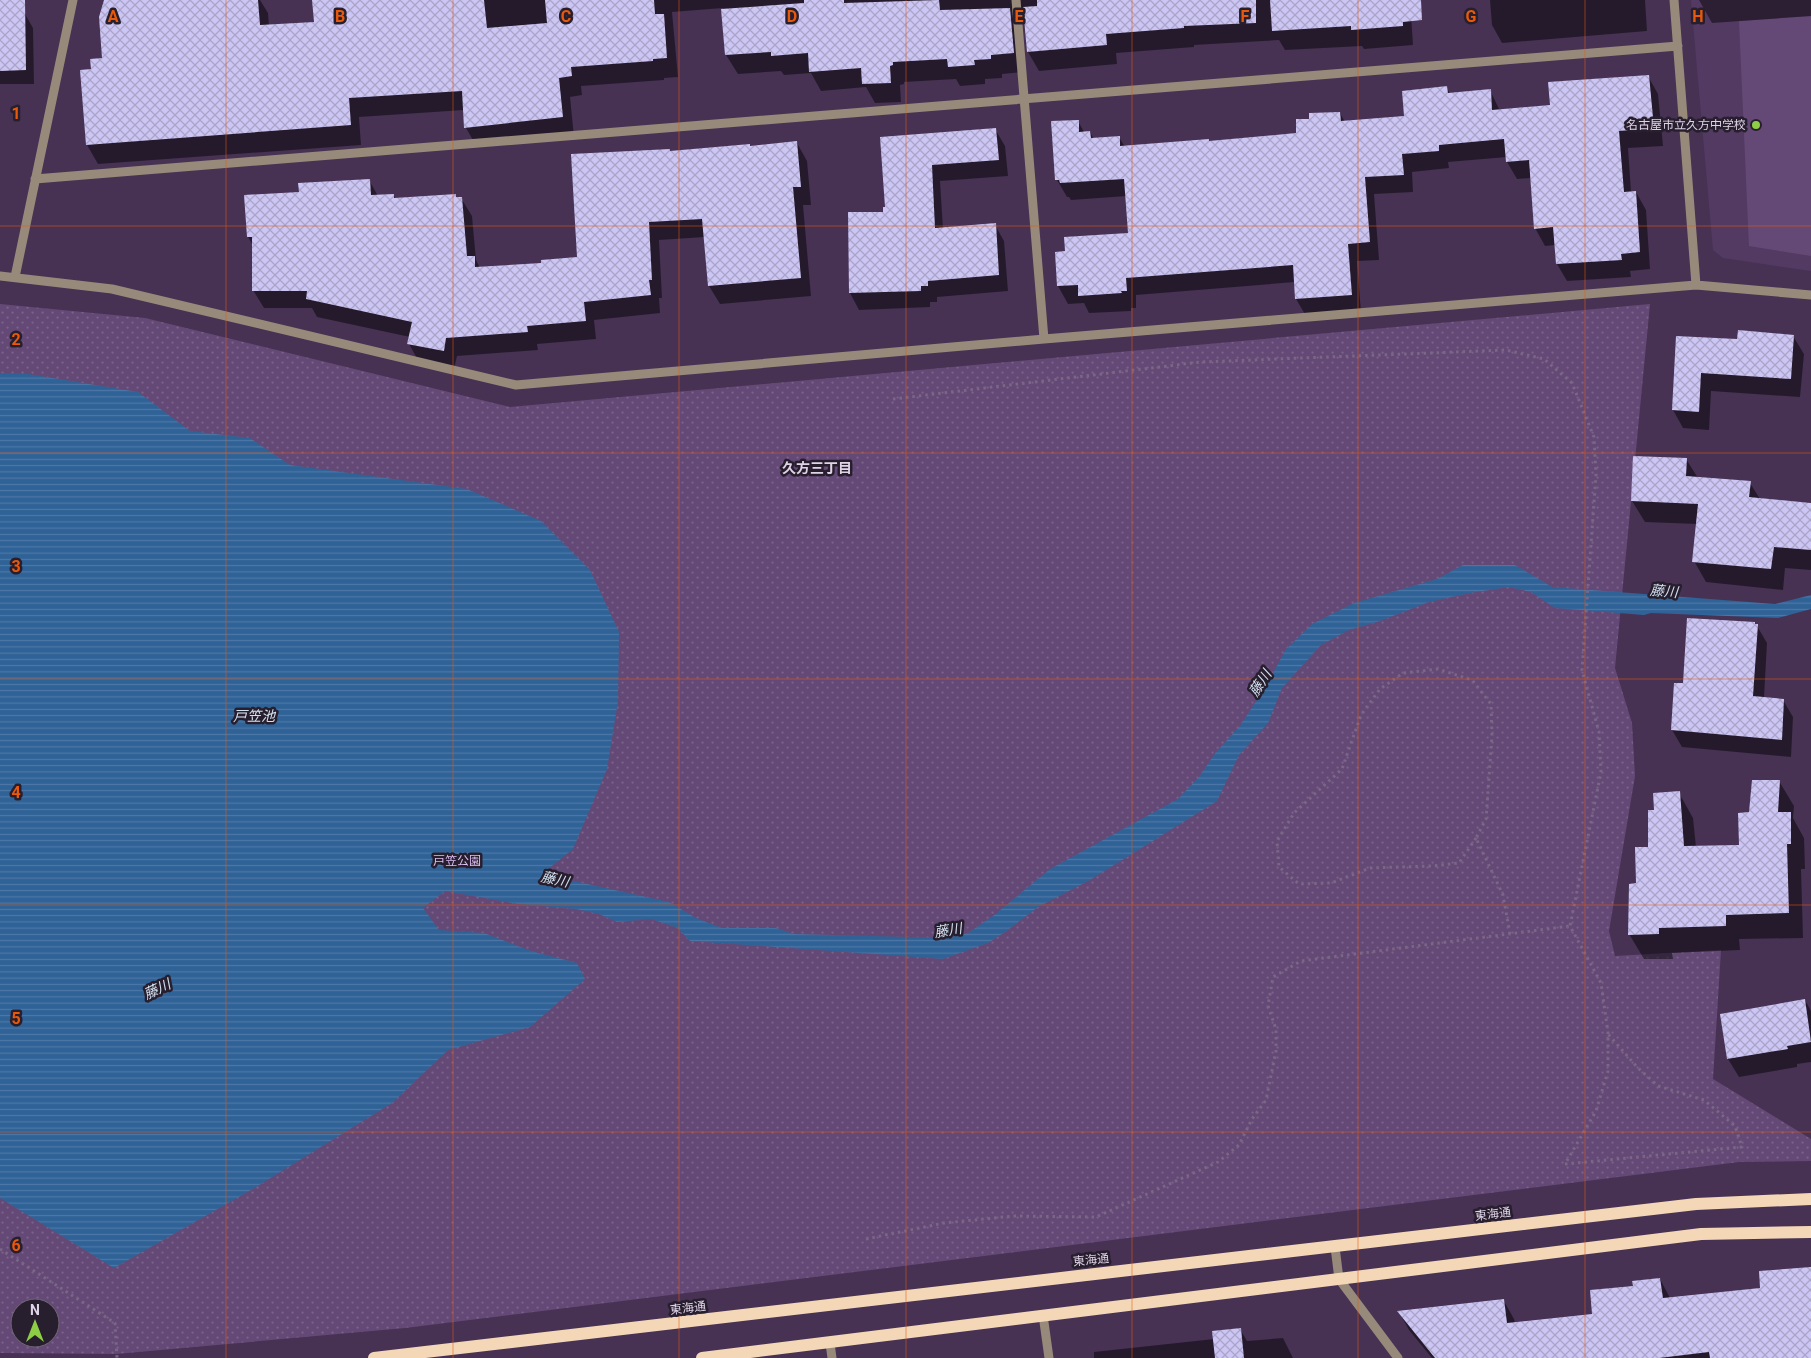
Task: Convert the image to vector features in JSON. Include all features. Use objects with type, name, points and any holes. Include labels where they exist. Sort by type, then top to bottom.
[{"type":"main road","name":"東海通","points":[[374,1358],[1696,1204],[1811,1199]]},
{"type":"main road","points":[[702,1358],[1701,1234],[1811,1232]]},
{"type":"street","points":[[15,277],[73,0]]},
{"type":"street","points":[[1016,0],[1044,339]]},
{"type":"street","points":[[1674,0],[1696,285]]},
{"type":"street","points":[[35,179],[1678,46]]},
{"type":"street","points":[[0,276],[112,289],[516,384],[1696,285],[1811,295]]},
{"type":"street","points":[[1335,1247],[1338,1279],[1398,1358]]},
{"type":"street","points":[[1043,1315],[1049,1358]]},
{"type":"street","points":[[830,1343],[832,1358]]},
{"type":"path","points":[[893,399],[1200,362],[1506,350],[1544,359],[1572,383],[1594,437],[1596,475],[1582,670],[1598,732],[1601,772],[1570,926],[1601,984],[1608,1033],[1608,1071],[1596,1111],[1565,1164],[1742,1147],[1735,1126],[1704,1100],[1658,1086],[1637,1067],[1608,1033]]},
{"type":"path","points":[[1438,669],[1472,680],[1491,704],[1492,736],[1486,819],[1476,838],[1459,862],[1432,866],[1370,868],[1330,883],[1299,884],[1279,867],[1277,841],[1294,813],[1342,768],[1361,715],[1380,689],[1403,673],[1438,669]]},
{"type":"path","points":[[1476,838],[1503,895],[1510,934]]},
{"type":"path","points":[[866,1239],[944,1222],[1014,1216],[1096,1217],[1218,1162],[1239,1144],[1252,1119],[1266,1100],[1276,1050],[1276,1029],[1268,1006],[1273,977],[1301,961],[1570,926]]},
{"type":"path","points":[[0,1249],[115,1323],[117,1358]]},
{"type":"shaded area","name":"名古屋市立久方中学校","points":[[1691,0],[1811,0],[1811,271],[1723,258],[1713,250]]},
{"type":"green space","points":[[1811,16],[1811,256],[1749,246],[1739,21]]},
{"type":"green space","name":"戸笠公園","points":[[0,304],[145,318],[510,407],[1650,304],[1615,668],[1632,723],[1635,776],[1609,931],[1615,956],[1721,950],[1713,1079],[1811,1139],[1811,1161],[1739,1162],[405,1328],[116,1354],[0,1353]]},
{"type":"water","name":"戸笠池","points":[[0,373],[28,374],[138,392],[190,431],[250,438],[290,465],[467,489],[541,521],[590,570],[619,632],[618,701],[607,769],[573,849],[542,874],[669,902],[696,918],[722,928],[776,928],[794,934],[945,938],[968,933],[993,916],[1050,869],[1178,799],[1199,777],[1216,752],[1240,726],[1267,684],[1286,649],[1312,624],[1354,603],[1437,579],[1463,565],[1515,565],[1552,587],[1775,604],[1811,595],[1811,609],[1778,618],[1651,613],[1644,615],[1555,608],[1531,592],[1509,587],[1429,602],[1380,621],[1349,630],[1321,645],[1282,688],[1268,723],[1239,755],[1217,801],[1090,880],[1038,907],[988,943],[943,959],[690,941],[678,928],[651,919],[617,922],[599,914],[576,909],[518,904],[445,891],[423,908],[439,930],[484,933],[531,951],[577,963],[585,979],[530,1027],[448,1050],[392,1103],[251,1190],[114,1268],[0,1198]]},
{"type":"building","points":[[0,0],[25,0],[26,70],[0,71]]},
{"type":"building","points":[[104,0],[258,0],[260,25],[314,22],[312,0],[484,0],[487,28],[547,23],[545,0],[654,0],[655,14],[664,14],[667,58],[653,59],[653,61],[571,67],[572,76],[559,78],[563,117],[464,128],[462,91],[349,98],[351,125],[86,145],[80,70],[91,69],[90,59],[102,58],[99,17]]},
{"type":"building","points":[[804,0],[844,0],[844,3],[939,0],[940,10],[1010,8],[1014,53],[991,55],[991,59],[974,60],[975,65],[948,67],[947,59],[893,62],[893,65],[890,66],[891,83],[862,84],[861,68],[809,72],[808,53],[771,56],[771,52],[725,55],[721,9],[804,3]]},
{"type":"building","points":[[1037,0],[1256,0],[1256,23],[1184,26],[1184,28],[1106,34],[1107,45],[1027,52],[1023,7],[1037,6]]},
{"type":"building","points":[[1270,0],[1421,0],[1422,20],[1403,22],[1403,26],[1351,30],[1351,26],[1272,31]]},
{"type":"building","points":[[1649,75],[1654,128],[1619,131],[1624,192],[1636,191],[1640,252],[1621,254],[1622,260],[1556,264],[1553,227],[1534,229],[1529,160],[1506,162],[1504,139],[1439,145],[1439,151],[1402,154],[1404,175],[1365,177],[1370,242],[1348,244],[1352,295],[1295,299],[1293,265],[1126,278],[1127,291],[1121,291],[1122,293],[1078,296],[1078,285],[1057,286],[1055,252],[1065,251],[1064,237],[1128,233],[1124,179],[1060,183],[1059,180],[1055,180],[1051,121],[1079,120],[1079,132],[1090,131],[1091,138],[1120,136],[1120,146],[1209,139],[1209,141],[1296,133],[1296,119],[1309,119],[1309,113],[1340,112],[1341,121],[1404,116],[1402,91],[1447,86],[1448,93],[1491,89],[1492,110],[1550,105],[1548,82]]},
{"type":"building","points":[[996,128],[999,160],[932,165],[935,228],[996,223],[999,275],[928,281],[928,286],[921,286],[921,291],[849,293],[848,212],[883,212],[883,207],[885,207],[880,137]]},
{"type":"building","points":[[797,141],[801,187],[793,187],[801,278],[708,286],[702,219],[649,222],[652,280],[649,280],[651,295],[584,302],[586,321],[527,326],[528,332],[446,338],[444,351],[407,344],[412,322],[306,299],[307,291],[252,291],[252,237],[247,237],[244,195],[299,192],[298,183],[370,179],[371,195],[394,194],[394,198],[456,194],[456,197],[462,197],[467,256],[475,256],[475,267],[541,263],[541,260],[577,257],[571,154],[670,149],[670,151]]},
{"type":"building","points":[[1738,330],[1794,335],[1791,379],[1701,373],[1699,412],[1672,410],[1676,336],[1737,339]]},
{"type":"building","points":[[1633,456],[1687,458],[1686,476],[1751,481],[1749,497],[1811,503],[1811,550],[1774,547],[1771,569],[1692,562],[1698,504],[1631,501]]},
{"type":"building","points":[[1687,618],[1755,622],[1755,624],[1758,624],[1753,696],[1784,699],[1782,740],[1671,730],[1674,683],[1683,683]]},
{"type":"building","points":[[1752,780],[1780,780],[1778,812],[1791,812],[1791,844],[1787,844],[1789,913],[1726,915],[1726,926],[1659,928],[1659,934],[1628,935],[1629,884],[1636,883],[1635,847],[1648,847],[1648,810],[1654,810],[1653,793],[1680,791],[1684,846],[1739,845],[1738,813],[1749,812]]},
{"type":"building","points":[[1805,999],[1811,1042],[1787,1046],[1788,1049],[1727,1059],[1720,1014]]},
{"type":"building","points":[[1811,1267],[1811,1358],[1710,1358],[1709,1352],[1659,1358],[1435,1358],[1397,1311],[1504,1299],[1507,1323],[1592,1314],[1590,1290],[1633,1286],[1632,1281],[1660,1278],[1663,1298],[1760,1288],[1759,1271]]},
{"type":"building","points":[[1241,1328],[1244,1358],[1215,1358],[1212,1331]]},
{"type":"place","name":"名古屋市立久方中学校","points":[[1756,125]]},
{"type":"district","name":"久方三丁目","points":[[817,468]]},
{"type":"water label","name":"藤川","points":[[1664,591]]},
{"type":"water label","name":"藤川","points":[[1260,683]]},
{"type":"water label","name":"藤川","points":[[555,879]]},
{"type":"water label","name":"藤川","points":[[948,930]]},
{"type":"water label","name":"藤川","points":[[157,989]]}]
